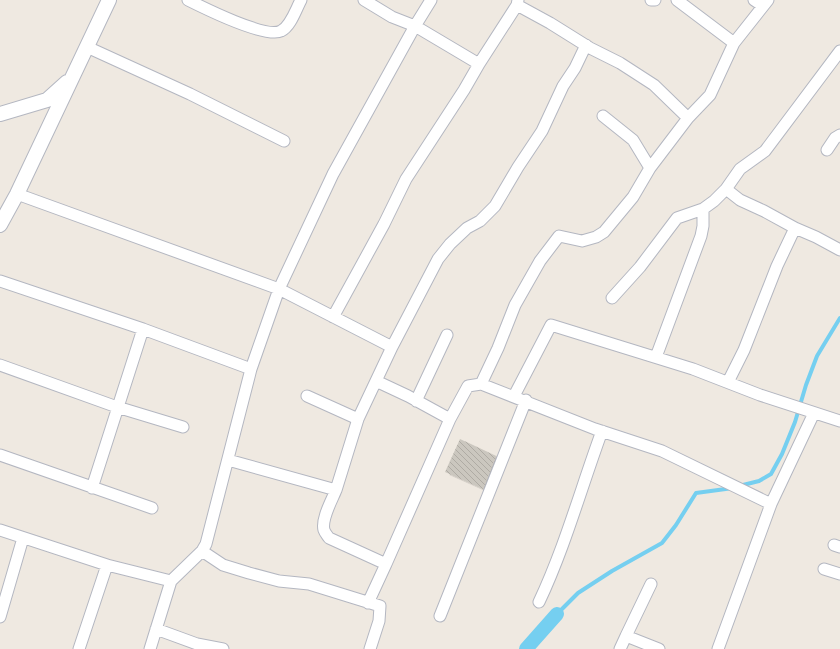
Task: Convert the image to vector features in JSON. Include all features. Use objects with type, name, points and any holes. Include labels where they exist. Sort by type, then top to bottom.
[{"type":"street","points":[[0,225],[17,194],[109,0]]},
{"type":"street","points":[[188,0],[223,17],[263,31],[274,32],[281,31],[289,22],[301,0]]},
{"type":"street","points":[[364,0],[392,17],[415,26],[479,64]]},
{"type":"street","points":[[150,649],[171,581],[202,551],[206,544],[251,369],[280,289],[334,174],[415,26],[431,0]]},
{"type":"street","points":[[677,0],[734,43]]},
{"type":"street","points":[[334,317],[378,237],[406,179],[464,90],[518,2],[586,45],[654,85],[688,118]]},
{"type":"street","points":[[481,384],[498,348],[515,305],[540,261],[560,236],[582,241],[596,237],[604,232],[633,197],[650,168],[688,118],[710,95],[734,43],[762,2]]},
{"type":"street","points":[[386,564],[329,538],[324,531],[323,524],[336,490],[358,419],[392,346],[438,259],[450,244],[467,228],[480,221],[498,202],[518,167],[542,131],[563,86],[575,68],[586,45]]},
{"type":"street","points":[[86,47],[190,94],[284,141]]},
{"type":"street","points":[[612,298],[640,267],[677,218],[703,209],[714,201],[726,189],[740,169],[765,151],[840,51]]},
{"type":"street","points":[[0,114],[47,100],[72,78]]},
{"type":"street","points":[[603,116],[633,140],[650,168]]},
{"type":"street","points":[[827,150],[835,138],[840,135]]},
{"type":"street","points":[[726,189],[740,200],[840,250]]},
{"type":"street","points":[[17,194],[280,289],[392,346]]},
{"type":"street","points":[[656,357],[701,236],[703,226],[703,209]]},
{"type":"street","points":[[728,382],[744,350],[762,300],[795,228]]},
{"type":"street","points":[[0,281],[142,329],[251,369]]},
{"type":"street","points":[[514,396],[552,325],[693,369],[760,395],[840,421]]},
{"type":"street","points":[[92,488],[142,329]]},
{"type":"street","points":[[416,401],[447,335]]},
{"type":"street","points":[[0,365],[117,407],[183,427]]},
{"type":"street","points":[[376,381],[450,420]]},
{"type":"street","points":[[368,603],[450,420],[468,386],[481,384],[526,400],[602,431],[662,452],[696,467],[770,504]]},
{"type":"street","points":[[307,396],[358,419]]},
{"type":"street","points":[[440,616],[526,400]]},
{"type":"street","points":[[718,649],[770,504],[811,412]]},
{"type":"street","points":[[538,602],[550,577],[568,530],[602,431]]},
{"type":"street","points":[[0,455],[152,508]]},
{"type":"street","points":[[228,460],[336,490]]},
{"type":"street","points":[[0,530],[107,565],[171,581]]},
{"type":"street","points":[[0,617],[23,538]]},
{"type":"street","points":[[202,551],[224,565],[249,573],[279,581],[309,584],[380,606],[379,621],[370,649]]},
{"type":"street","points":[[79,649],[107,565]]},
{"type":"street","points":[[824,569],[840,574]]},
{"type":"street","points":[[620,649],[651,584]]},
{"type":"street","points":[[156,629],[197,644],[223,649]]},
{"type":"street","points":[[626,636],[659,649]]},
{"type":"building","points":[[460,439],[496,456],[483,489],[445,472]]},
{"type":"waterway","points":[[739,486],[759,481],[771,474],[782,454],[795,422],[806,385],[817,356],[840,318]]},
{"type":"waterway","points":[[557,614],[578,593],[612,571],[662,543],[676,525],[696,493],[733,488]]},
{"type":"waterway","points":[[526,649],[557,614]]}]
